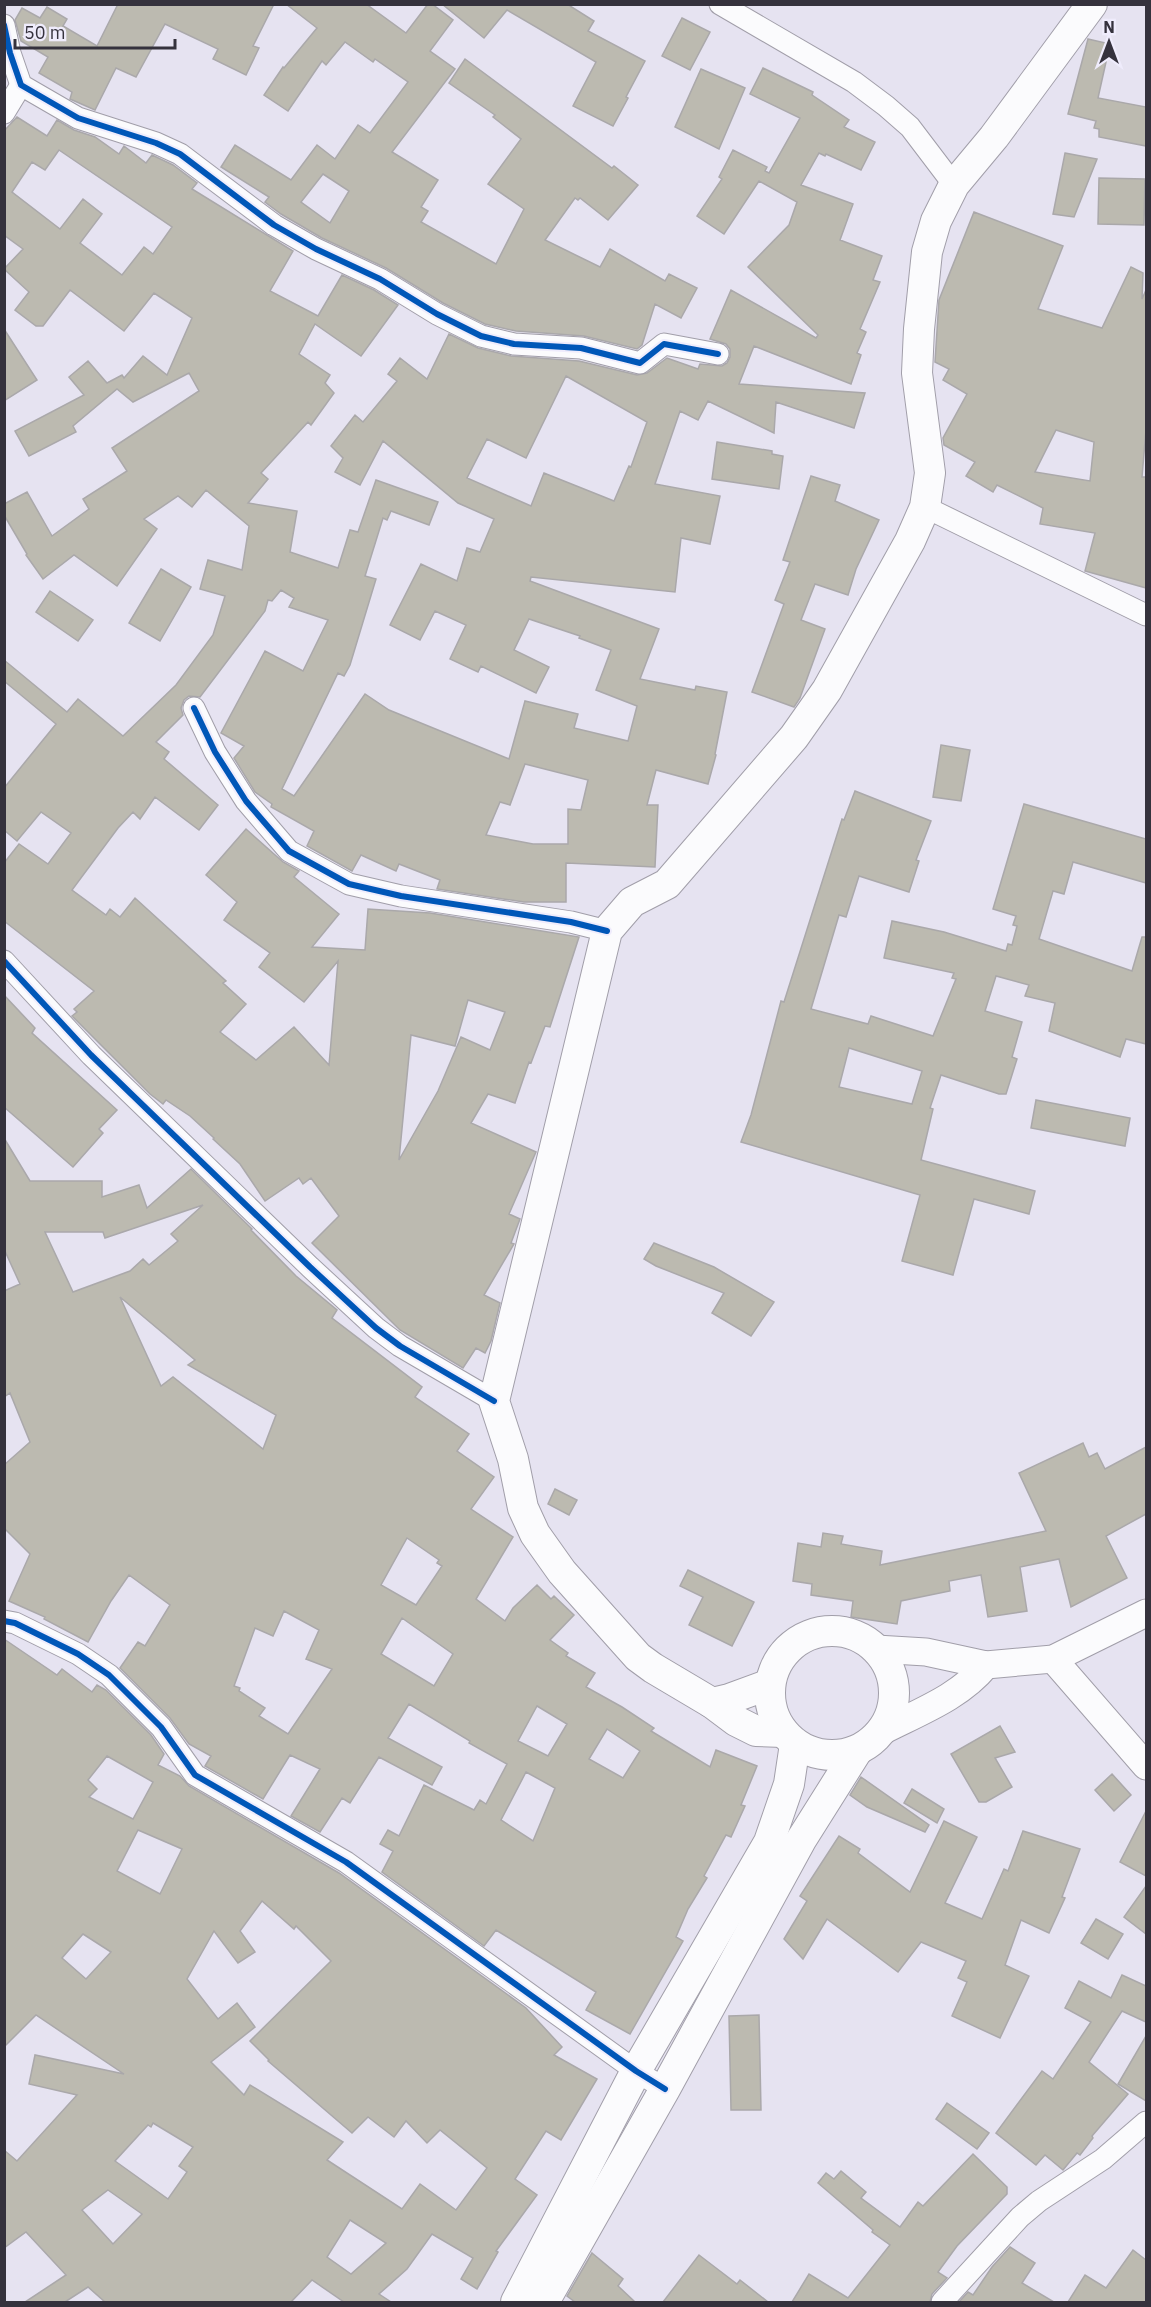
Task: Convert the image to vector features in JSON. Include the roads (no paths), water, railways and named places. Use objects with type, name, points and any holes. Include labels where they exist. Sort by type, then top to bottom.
[{"type":"main road","points":[[544,2302],[565,2237],[636,2071],[778,1821],[789,1784],[789,1738],[774,1717],[770,1701],[770,1684],[783,1653],[796,1641],[812,1634],[829,1631],[846,1632],[862,1638],[876,1649],[890,1667],[895,1689],[892,1711],[882,1731],[857,1751],[836,1755],[815,1753],[789,1738],[756,1731],[652,1668],[638,1657],[550,1557],[535,1534],[523,1508],[513,1459],[494,1401],[607,931],[632,902],[667,884],[794,737],[827,690],[910,541],[925,507],[930,472],[917,373],[927,252],[936,221],[954,185],[994,137],[1092,4]]},
{"type":"main road","points":[[712,1703],[770,1684]]},
{"type":"main road","points":[[516,2302],[565,2237],[665,2089],[801,1840],[857,1751]]},
{"type":"street","points":[[720,4],[854,82],[886,106],[910,126],[954,185]]},
{"type":"street","points":[[4,26],[21,85],[78,118],[156,143],[180,154],[274,225],[316,249],[380,279],[436,314],[481,336],[514,344],[581,348],[640,363],[664,344],[718,354]]},
{"type":"street","points":[[4,113],[21,85]]},
{"type":"street","points":[[925,507],[1146,615]]},
{"type":"street","points":[[194,708],[215,752],[246,801],[289,851],[349,884],[401,896],[571,922],[607,931]]},
{"type":"street","points":[[4,960],[91,1055],[310,1268],[376,1328],[400,1346],[494,1401]]},
{"type":"street","points":[[876,1649],[926,1652],[986,1665],[1053,1659],[1146,1614]]},
{"type":"street","points":[[4,1621],[15,1623],[78,1654],[109,1675],[161,1727],[195,1775],[346,1862],[636,2071],[665,2089]]},
{"type":"street","points":[[1053,1659],[1146,1766]]},
{"type":"street","points":[[882,1731],[961,1690],[986,1665]]},
{"type":"street","points":[[942,2302],[1020,2217],[1039,2201],[1103,2159],[1146,2122]]}]
